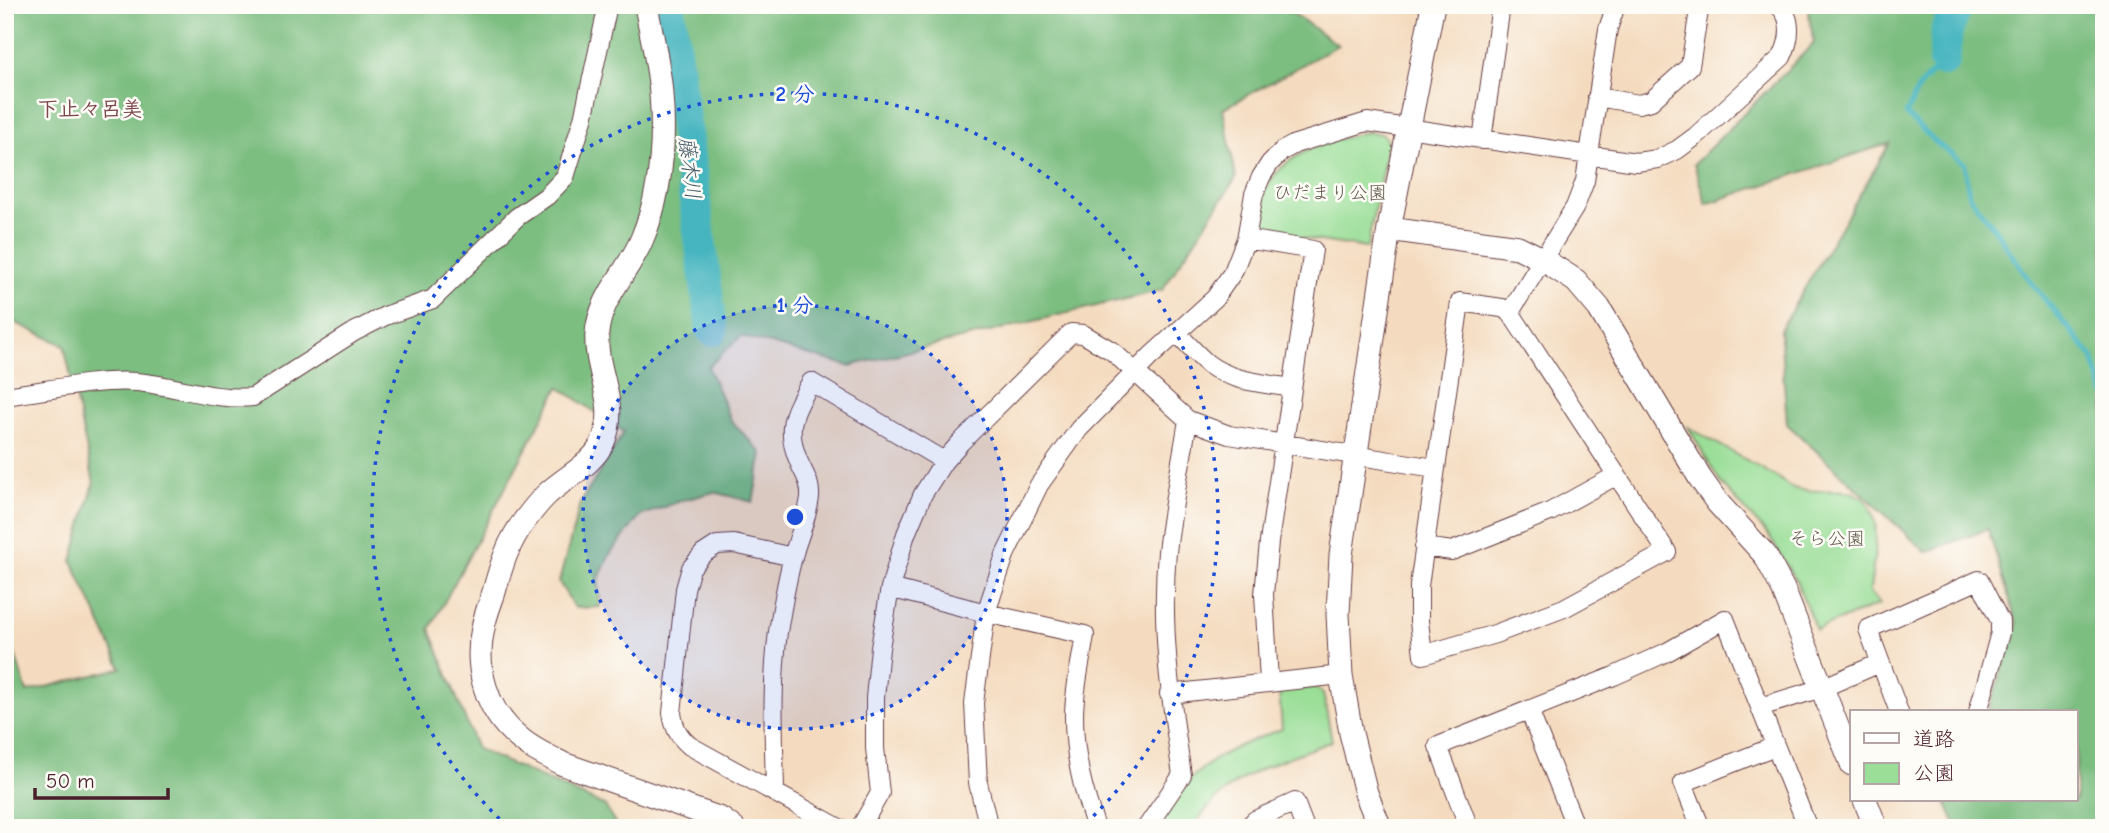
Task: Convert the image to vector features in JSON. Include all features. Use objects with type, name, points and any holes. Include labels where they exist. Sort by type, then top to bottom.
[{"type":"street","points":[[5,398],[116,382],[136,382],[235,399],[253,397],[354,332],[385,316],[432,299],[517,217],[547,195],[565,177],[583,119],[608,5]]},
{"type":"street","points":[[646,5],[661,92],[663,142],[652,213],[629,265],[607,299],[597,333],[598,352],[609,401],[609,421],[602,444],[588,461],[545,496],[506,551],[482,629],[480,659],[484,688],[496,713],[516,737],[538,752],[563,764],[721,819],[733,828]]},
{"type":"street","points":[[1380,828],[1366,793],[1351,733],[1341,675],[1338,614],[1341,555],[1389,229],[1433,5]]},
{"type":"street","points":[[1482,140],[1501,5]]},
{"type":"street","points":[[1510,312],[1575,207],[1585,181],[1608,29],[1616,5]]},
{"type":"street","points":[[1597,97],[1639,104],[1651,101],[1690,66],[1700,5]]},
{"type":"street","points":[[989,828],[978,783],[974,703],[986,613],[1005,555],[1039,485],[1079,429],[1135,372],[1215,298],[1233,272],[1246,239],[1254,194],[1270,163],[1282,151],[1295,144],[1367,122],[1636,162],[1658,159],[1677,150],[1696,136],[1782,57],[1788,45],[1789,31],[1783,10],[1777,5]]},
{"type":"street","points":[[1389,229],[1518,247],[1576,281],[1599,308],[1700,478],[1717,502],[1765,555],[1783,589],[1850,759]]},
{"type":"street","points":[[1246,239],[1313,250],[1269,542],[1264,594],[1269,681]]},
{"type":"street","points":[[1460,302],[1502,308],[1510,312],[1667,552],[1564,608],[1495,634],[1423,655],[1419,586],[1435,468],[1460,302]]},
{"type":"street","points":[[860,828],[880,793],[875,748],[876,698],[880,648],[890,588],[906,534],[923,494],[944,461],[1072,333],[1083,334],[1112,351],[1188,420],[1229,435],[1435,468]]},
{"type":"street","points":[[1177,333],[1220,372],[1234,378],[1292,387]]},
{"type":"street","points":[[775,793],[773,710],[778,633],[793,557],[810,500],[810,487],[794,448],[791,431],[793,413],[811,382],[944,461]]},
{"type":"street","points":[[1146,828],[1182,775],[1169,694],[1165,618],[1167,552],[1188,420]]},
{"type":"street","points":[[1424,547],[1452,551],[1550,512],[1617,475]]},
{"type":"street","points":[[793,557],[734,544],[717,545],[703,554],[691,568],[685,589],[672,713],[674,725],[681,738],[690,746],[839,828]]},
{"type":"street","points":[[1898,710],[1868,629],[1979,580],[2000,621],[2000,634],[1979,710]]},
{"type":"street","points":[[890,588],[1084,635],[1074,714],[1076,751],[1080,780],[1096,828]]},
{"type":"street","points":[[1469,828],[1438,746],[1614,676],[1667,652],[1725,619],[1808,828]]},
{"type":"street","points":[[1760,707],[1822,688],[1880,663]]},
{"type":"street","points":[[1169,694],[1341,675]]},
{"type":"street","points":[[1530,710],[1576,828]]},
{"type":"street","points":[[1702,828],[1684,783],[1776,746]]},
{"type":"street","points":[[1247,828],[1255,820],[1295,802],[1305,828]]},
{"type":"street","points":[[1867,802],[1876,828]]},
{"type":"green space","points":[[5,5],[1281,5],[1338,45],[1223,109],[1236,178],[1162,290],[849,366],[741,336],[708,367],[731,421],[762,453],[753,502],[714,492],[640,516],[610,554],[598,580],[600,607],[575,608],[559,582],[580,504],[624,432],[559,387],[430,629],[477,749],[605,806],[618,828],[5,828],[5,623],[27,692],[121,668],[72,561],[94,483],[64,345],[5,318]]},
{"type":"green space","points":[[1807,5],[2104,5],[2104,828],[1958,828],[1946,802],[2078,802],[2078,710],[1989,710],[2017,624],[1988,529],[1926,552],[1787,424],[1780,330],[1890,143],[1706,204],[1694,164],[1814,43]]},
{"type":"green space","name":"ひだまり公園","points":[[1367,132],[1383,134],[1388,143],[1367,248],[1262,232],[1258,209],[1268,184],[1278,171],[1304,152],[1334,140]]},
{"type":"green space","name":"そら公園","points":[[1688,427],[1793,488],[1808,491],[1844,491],[1859,496],[1869,505],[1876,532],[1870,592],[1880,604],[1816,630],[1797,583],[1770,537],[1720,482]]},
{"type":"green space","points":[[1315,687],[1323,693],[1332,741],[1254,772],[1221,795],[1193,828],[1156,828],[1180,791],[1205,766],[1242,745],[1282,729],[1279,691]]},
{"type":"waterway","name":"藤木川","points":[[669,5],[712,330]]},
{"type":"waterway","points":[[1944,61],[1947,29],[1958,5]]},
{"type":"waterway","points":[[1944,61],[1920,85],[1906,114],[1935,142],[1965,164],[1969,196],[2029,280],[2093,358],[2104,394]]},
{"type":"district","name":"下止々呂美","points":[[90,109]]}]
